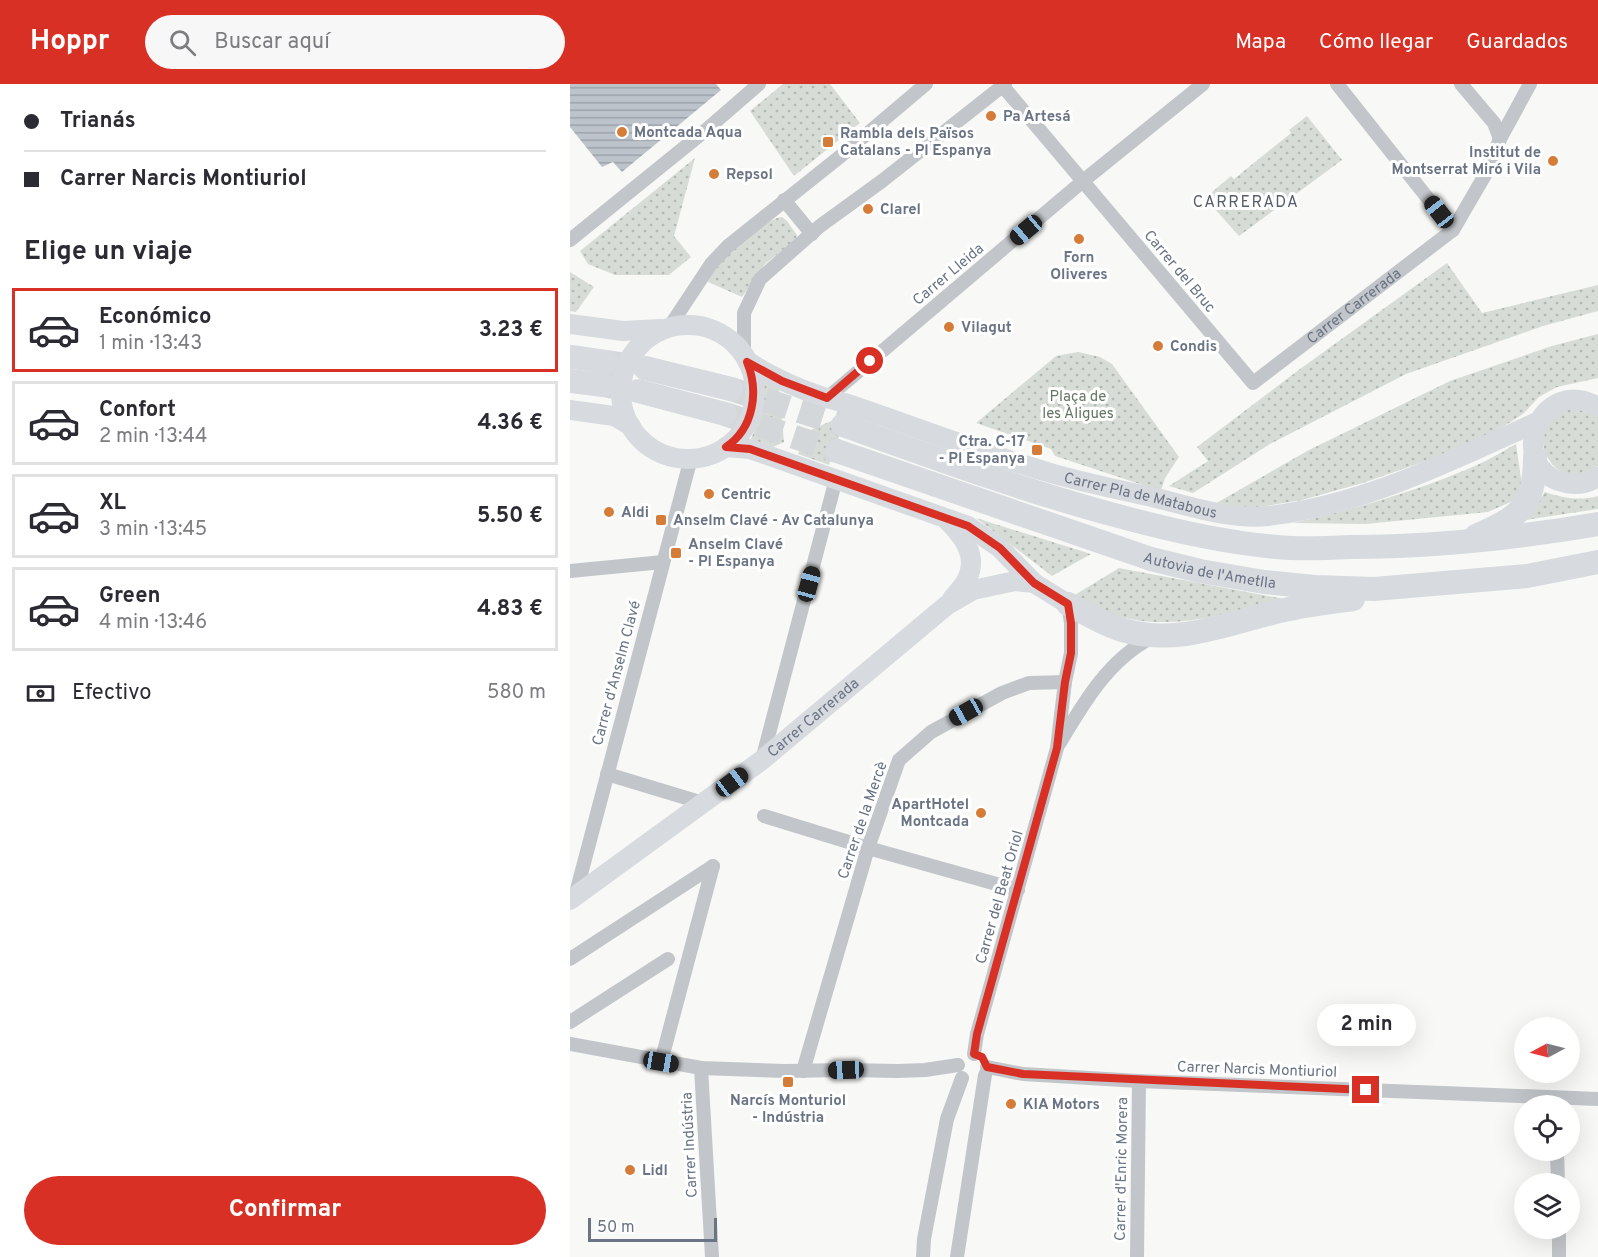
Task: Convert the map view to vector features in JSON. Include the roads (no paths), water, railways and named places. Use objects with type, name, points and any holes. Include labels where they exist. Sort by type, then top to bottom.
[{"type":"highway","points":[[573,357],[608,362]]},
{"type":"highway","points":[[645,368],[731,389]]},
{"type":"highway","points":[[570,381],[603,385]]},
{"type":"highway","points":[[639,391],[725,414]]},
{"type":"highway","name":"Autovia de l'Ametlla","points":[[843,425],[1054,498],[1149,525],[1196,535],[1291,548],[1460,544],[1598,524]]},
{"type":"highway","name":"Autovia de l'Ametlla","points":[[837,451],[1105,544],[1200,571],[1264,582],[1374,589],[1527,576],[1598,562]]},
{"type":"highway","points":[[1460,544],[1504,522],[1525,506],[1533,490],[1535,457]]},
{"type":"highway","points":[[1068,604],[1125,631],[1155,636],[1211,631],[1288,609],[1352,599],[1393,587]]},
{"type":"main road","points":[[570,324],[623,331],[690,325],[710,328],[734,343],[746,359],[753,377],[753,406],[734,442],[709,455],[691,458],[674,457],[657,451],[642,440],[631,426],[622,404],[621,393],[629,359],[644,341],[667,328]]},
{"type":"main road","name":"Carrer Pla de Matabous","points":[[746,359],[782,381],[827,398],[1054,474],[1210,512],[1237,516],[1266,516],[1293,512],[1386,487],[1463,457],[1537,422],[1551,407],[1563,401],[1598,391]]},
{"type":"main road","points":[[1576,399],[1589,401],[1598,406]]},
{"type":"main road","points":[[570,410],[614,416],[631,426]]},
{"type":"main road","points":[[1537,422],[1532,443],[1535,457],[1541,468],[1559,481],[1571,484],[1598,477]]},
{"type":"main road","points":[[726,447],[750,449],[968,526],[1000,548],[1034,583],[1068,604]]},
{"type":"main road","points":[[944,517],[959,533],[969,549],[971,563],[968,578],[947,606]]},
{"type":"main road","name":"Carrer Carrerada","points":[[572,897],[762,760],[947,606],[973,590],[1015,581],[1034,583]]},
{"type":"street","points":[[570,240],[759,84]]},
{"type":"street","points":[[667,328],[698,283],[728,246],[926,84]]},
{"type":"street","name":"Carrer Lleida","points":[[827,398],[1083,181],[1203,84]]},
{"type":"street","points":[[1337,84],[1453,230],[1485,175],[1500,139],[1530,84]]},
{"type":"street","points":[[1461,84],[1494,123],[1500,139]]},
{"type":"street","points":[[746,359],[744,313],[760,279],[820,226],[882,181],[1003,85]]},
{"type":"street","name":"Carrer del Bruc","points":[[1003,85],[1253,383]]},
{"type":"street","points":[[784,200],[812,234]]},
{"type":"street","name":"Carrer Carrerada","points":[[1253,383],[1453,230]]},
{"type":"street","name":"Carrer d'Anselm Clavé","points":[[572,897],[691,458]]},
{"type":"street","points":[[762,760],[836,479]]},
{"type":"street","points":[[570,571],[663,562]]},
{"type":"street","name":"Carrer del Beat Oriol","points":[[974,1054],[977,1034],[1057,748],[1071,653],[1071,623],[1068,604]]},
{"type":"street","name":"Carrer del Beat Oriol","points":[[1057,748],[1080,709],[1119,658],[1155,636]]},
{"type":"street","name":"Carrer de la Mercè","points":[[804,1071],[868,848],[899,760],[931,732],[1002,693],[1029,683],[1065,682]]},
{"type":"street","points":[[607,774],[703,803]]},
{"type":"street","points":[[764,816],[1018,890]]},
{"type":"street","points":[[570,959],[713,866],[661,1062]]},
{"type":"street","points":[[570,1022],[668,959]]},
{"type":"street","points":[[570,1044],[701,1068],[804,1071],[925,1070],[960,1072],[970,1083],[974,1083],[986,1071]]},
{"type":"street","points":[[923,1257],[924,1239],[947,1119],[962,1058],[974,1054],[982,1057],[986,1071],[957,1257]]},
{"type":"street","name":"Carrer Indústria","points":[[701,1068],[712,1257]]},
{"type":"street","name":"Carrer Narcis Montiuriol","points":[[986,1071],[1514,1100]]},
{"type":"street","name":"Carrer d'Enric Morera","points":[[1137,1257],[1139,1081]]},
{"type":"street","name":"Carrer Narcis Montiuriol","points":[[1580,1100],[1598,1099]]},
{"type":"street","points":[[1559,1239],[1559,1257]]},
{"type":"tunnel","points":[[607,362],[645,368]]},
{"type":"tunnel","points":[[603,385],[638,391]]},
{"type":"tunnel","points":[[731,389],[843,425]]},
{"type":"tunnel","points":[[725,414],[837,451]]},
{"type":"place","name":"Pa Artesá","points":[[991,116]]},
{"type":"place","name":"Montcada Aqua","points":[[622,132]]},
{"type":"place","name":"Rambla dels Països Catalans - Pl Espanya","points":[[828,142]]},
{"type":"place","name":"Institut de Montserrat Miró i Vila","points":[[1553,161]]},
{"type":"place","name":"Repsol","points":[[714,174]]},
{"type":"place","name":"Clarel","points":[[868,209]]},
{"type":"place","name":"Forn Oliveres","points":[[1079,239]]},
{"type":"place","name":"Vilagut","points":[[949,327]]},
{"type":"place","name":"Condis","points":[[1158,346]]},
{"type":"place","name":"Ctra. C-17 - Pl Espanya","points":[[1037,450]]},
{"type":"place","name":"Centric","points":[[709,494]]},
{"type":"place","name":"Aldi","points":[[609,512]]},
{"type":"place","name":"Anselm Clavé - Av Catalunya","points":[[661,520]]},
{"type":"place","name":"Anselm Clavé - Pl Espanya","points":[[676,553]]},
{"type":"place","name":"ApartHotel Montcada","points":[[981,813]]},
{"type":"place","name":"Narcís Monturiol - Indústria","points":[[788,1082]]},
{"type":"place","name":"KIA Motors","points":[[1011,1104]]},
{"type":"place","name":"Lidl","points":[[630,1170]]},
{"type":"district","name":"CARRERADA","points":[[1246,201]]},
{"type":"park label","name":"Plaça de les Àligues","points":[[1078,404]]}]
